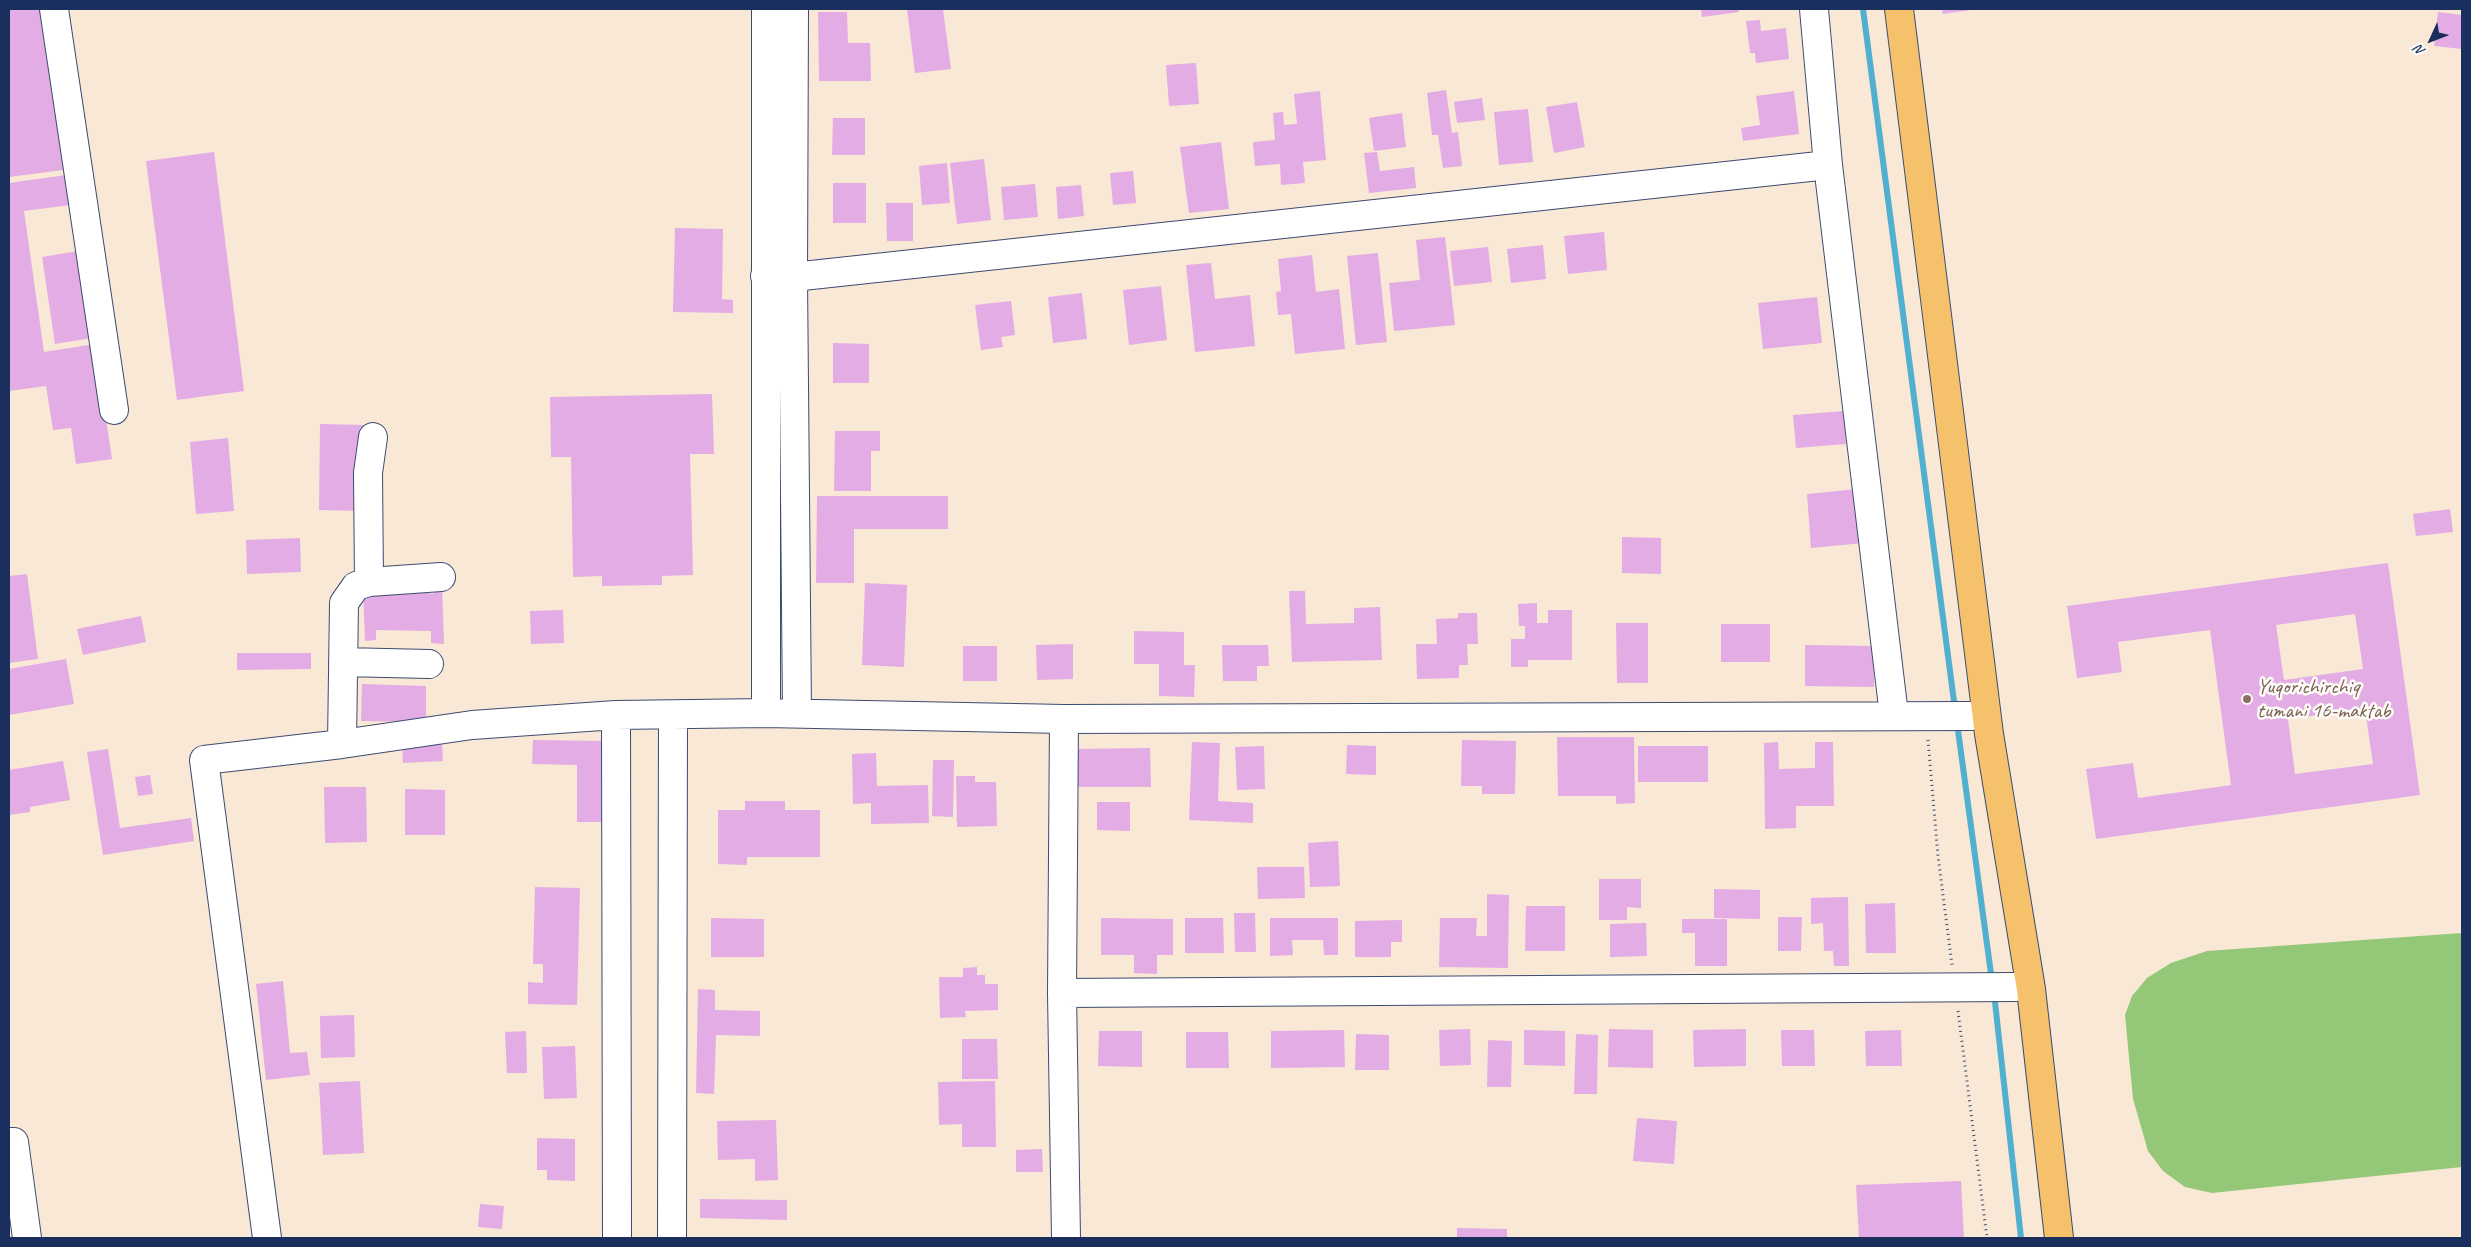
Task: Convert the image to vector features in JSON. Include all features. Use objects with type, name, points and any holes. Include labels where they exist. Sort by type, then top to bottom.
[{"type":"main road","points":[[1885,9],[1970,716],[2042,1238]]},
{"type":"main road","points":[[1899,9],[1989,734],[2031,989],[2059,1238]]},
{"type":"street","points":[[54,9],[114,410]]},
{"type":"street","points":[[766,9],[766,713]]},
{"type":"street","points":[[794,9],[793,277],[797,714]]},
{"type":"street","points":[[1814,9],[1828,165],[1894,715]]},
{"type":"street","points":[[765,276],[793,277],[1828,165]]},
{"type":"street","points":[[369,582],[368,473],[373,436]]},
{"type":"street","points":[[342,744],[344,603],[356,586],[369,582],[441,577]]},
{"type":"street","points":[[343,662],[429,664]]},
{"type":"street","points":[[268,1238],[204,760],[342,744],[472,725],[616,715],[766,713],[1064,718],[1970,716]]},
{"type":"street","points":[[616,715],[617,1238]]},
{"type":"street","points":[[672,1238],[673,715]]},
{"type":"street","points":[[1064,718],[1062,993],[1066,1238]]},
{"type":"street","points":[[1062,993],[2006,987]]},
{"type":"street","points":[[9,1142],[14,1142],[27,1238]]},
{"type":"green space","points":[[2462,933],[2462,1167],[2212,1193],[2185,1187],[2163,1171],[2148,1151],[2133,1099],[2125,1015],[2132,996],[2147,978],[2171,963],[2207,951]]},
{"type":"building","points":[[9,9],[48,9],[71,169],[9,177]]},
{"type":"building","points":[[907,9],[943,9],[951,69],[915,73]]},
{"type":"building","points":[[1701,9],[1739,9],[1739,12],[1702,17]]},
{"type":"building","points":[[1942,9],[1971,9],[1971,10],[1943,14]]},
{"type":"building","points":[[818,12],[847,12],[848,43],[870,43],[871,81],[819,81]]},
{"type":"building","points":[[2438,12],[2462,15],[2462,49],[2434,46]]},
{"type":"building","points":[[1760,20],[1761,31],[1786,28],[1789,59],[1756,63],[1755,53],[1750,53],[1746,21]]},
{"type":"building","points":[[1196,63],[1199,104],[1169,106],[1166,65]]},
{"type":"building","points":[[1446,90],[1452,133],[1458,132],[1462,166],[1443,168],[1438,135],[1432,135],[1427,93]]},
{"type":"building","points":[[1320,91],[1326,160],[1303,162],[1305,183],[1281,185],[1280,164],[1255,166],[1253,142],[1275,140],[1273,113],[1283,112],[1284,125],[1297,124],[1294,94]]},
{"type":"building","points":[[1794,91],[1799,134],[1743,141],[1741,128],[1760,125],[1756,96]]},
{"type":"building","points":[[1482,98],[1485,120],[1457,123],[1454,102]]},
{"type":"building","points":[[1577,102],[1585,147],[1554,153],[1546,107]]},
{"type":"building","points":[[1528,109],[1533,162],[1499,165],[1494,112]]},
{"type":"building","points":[[1402,113],[1406,147],[1374,151],[1369,118]]},
{"type":"building","points":[[833,118],[865,118],[865,155],[832,155]]},
{"type":"building","points":[[1221,142],[1229,209],[1189,213],[1180,147]]},
{"type":"building","points":[[214,152],[244,391],[177,400],[146,161]]},
{"type":"building","points":[[1377,152],[1380,171],[1414,167],[1416,188],[1369,193],[1364,153]]},
{"type":"building","points":[[984,159],[991,220],[957,224],[950,163]]},
{"type":"building","points":[[947,163],[950,203],[922,205],[919,166]]},
{"type":"building","points":[[1133,171],[1136,203],[1113,205],[1110,173]]},
{"type":"building","points":[[66,175],[70,205],[24,211],[44,352],[95,344],[112,459],[76,464],[71,428],[53,430],[46,386],[9,391],[9,183]]},
{"type":"building","points":[[833,183],[866,183],[866,223],[833,223]]},
{"type":"building","points":[[1035,184],[1038,217],[1004,220],[1001,187]]},
{"type":"building","points":[[1081,185],[1084,216],[1058,219],[1056,187]]},
{"type":"building","points":[[886,203],[913,203],[913,241],[887,241]]},
{"type":"building","points":[[675,228],[723,229],[722,299],[733,300],[733,313],[673,312]]},
{"type":"building","points":[[1604,232],[1607,270],[1568,274],[1564,236]]},
{"type":"building","points":[[1445,237],[1455,325],[1394,331],[1389,283],[1420,280],[1416,240]]},
{"type":"building","points":[[1543,245],[1546,279],[1511,283],[1507,249]]},
{"type":"building","points":[[1488,247],[1492,282],[1454,286],[1450,251]]},
{"type":"building","points":[[78,251],[92,338],[55,344],[42,257]]},
{"type":"building","points":[[1378,253],[1387,342],[1356,345],[1347,256]]},
{"type":"building","points":[[1312,255],[1316,292],[1339,289],[1345,349],[1295,354],[1291,314],[1278,315],[1276,292],[1281,291],[1278,259]]},
{"type":"building","points":[[1211,263],[1215,299],[1250,295],[1255,346],[1195,352],[1186,265]]},
{"type":"building","points":[[1161,286],[1167,340],[1129,345],[1123,290]]},
{"type":"building","points":[[1082,293],[1087,339],[1053,343],[1048,297]]},
{"type":"building","points":[[1817,297],[1822,343],[1763,349],[1758,303]]},
{"type":"building","points":[[1011,301],[1015,335],[1001,337],[1003,347],[981,350],[975,305]]},
{"type":"building","points":[[833,343],[869,344],[869,383],[833,383]]},
{"type":"building","points":[[712,394],[714,454],[690,454],[693,575],[662,576],[662,585],[602,586],[602,576],[573,577],[571,457],[551,457],[550,397]]},
{"type":"building","points":[[1844,411],[1846,444],[1796,448],[1793,415]]},
{"type":"building","points":[[320,424],[365,425],[364,511],[319,510]]},
{"type":"building","points":[[835,431],[880,431],[880,451],[871,451],[871,491],[834,491]]},
{"type":"building","points":[[228,438],[234,511],[196,514],[190,442]]},
{"type":"building","points":[[1857,489],[1863,543],[1811,548],[1807,494]]},
{"type":"building","points":[[817,496],[948,496],[948,529],[854,529],[854,583],[816,583]]},
{"type":"building","points":[[2450,509],[2453,532],[2416,536],[2413,514]]},
{"type":"building","points":[[1622,537],[1661,538],[1661,574],[1622,573]]},
{"type":"building","points":[[300,538],[301,572],[247,574],[246,540]]},
{"type":"building","points":[[2388,563],[2420,795],[2096,839],[2086,769],[2133,763],[2138,798],[2231,785],[2210,630],[2118,642],[2122,672],[2077,678],[2067,606]],"holes":[[[2355,614],[2363,669],[2284,680],[2276,625]],[[2365,709],[2373,764],[2295,774],[2288,719]]]},
{"type":"building","points":[[27,574],[38,659],[9,663],[9,576]]},
{"type":"building","points":[[865,583],[907,585],[904,667],[862,665]]},
{"type":"building","points":[[430,586],[442,587],[444,644],[431,643],[431,631],[376,630],[376,640],[365,641],[363,589],[411,590],[434,594]]},
{"type":"building","points":[[1289,591],[1305,591],[1306,624],[1354,623],[1354,608],[1380,607],[1382,660],[1292,662]]},
{"type":"building","points":[[1537,603],[1537,623],[1548,623],[1548,610],[1572,610],[1572,660],[1528,660],[1528,667],[1511,667],[1511,639],[1525,639],[1525,626],[1519,626],[1518,604]]},
{"type":"building","points":[[563,610],[564,643],[531,644],[530,611]]},
{"type":"building","points":[[1458,613],[1477,613],[1478,644],[1467,644],[1468,665],[1459,665],[1459,678],[1417,679],[1416,644],[1437,644],[1436,619],[1458,618]]},
{"type":"building","points":[[141,616],[146,642],[83,655],[77,629]]},
{"type":"building","points":[[1616,623],[1648,623],[1648,683],[1617,683]]},
{"type":"building","points":[[1721,624],[1770,624],[1770,662],[1721,662]]},
{"type":"building","points":[[1134,631],[1184,632],[1184,665],[1195,665],[1194,697],[1159,696],[1159,664],[1134,664]]},
{"type":"building","points":[[1073,644],[1073,679],[1037,680],[1036,645]]},
{"type":"building","points":[[1222,645],[1268,645],[1269,666],[1257,666],[1257,681],[1223,681]]},
{"type":"building","points":[[1805,645],[1874,646],[1874,687],[1805,686]]},
{"type":"building","points":[[963,646],[997,646],[997,681],[963,681]]},
{"type":"building","points":[[237,653],[311,653],[311,669],[237,670]]},
{"type":"building","points":[[66,659],[74,704],[9,715],[9,669]]},
{"type":"building","points":[[362,684],[426,686],[426,722],[361,721]]},
{"type":"building","points":[[1557,737],[1634,737],[1635,803],[1616,804],[1616,796],[1558,796]]},
{"type":"building","points":[[533,740],[606,741],[605,822],[577,822],[577,765],[532,764]]},
{"type":"building","points":[[1462,740],[1516,741],[1515,794],[1482,794],[1482,786],[1461,786]]},
{"type":"building","points":[[442,742],[443,761],[403,763],[402,744]]},
{"type":"building","points":[[1192,742],[1220,743],[1218,801],[1253,803],[1253,823],[1189,820]]},
{"type":"building","points":[[1778,742],[1779,769],[1815,768],[1815,742],[1833,742],[1834,806],[1796,806],[1796,828],[1765,829],[1764,743]]},
{"type":"building","points":[[1347,745],[1376,746],[1376,775],[1346,774]]},
{"type":"building","points":[[1264,746],[1265,789],[1237,790],[1235,747]]},
{"type":"building","points":[[1638,746],[1708,746],[1708,782],[1638,782]]},
{"type":"building","points":[[1150,748],[1151,787],[1071,787],[1071,749]]},
{"type":"building","points":[[108,749],[120,828],[191,818],[194,841],[103,855],[87,752]]},
{"type":"building","points":[[876,753],[877,786],[928,785],[929,823],[871,824],[871,803],[853,804],[852,754]]},
{"type":"building","points":[[933,760],[954,760],[953,817],[932,816]]},
{"type":"building","points":[[63,761],[70,800],[30,807],[30,812],[9,815],[9,770]]},
{"type":"building","points":[[150,775],[153,794],[138,796],[135,777]]},
{"type":"building","points":[[956,776],[975,776],[975,782],[996,782],[997,826],[957,827]]},
{"type":"building","points":[[324,787],[366,787],[367,842],[325,843]]},
{"type":"building","points":[[405,789],[445,790],[445,835],[405,835]]},
{"type":"building","points":[[745,801],[785,801],[785,810],[820,810],[820,857],[747,857],[747,865],[718,864],[718,810],[745,810]]},
{"type":"building","points":[[1097,802],[1130,802],[1130,831],[1097,830]]},
{"type":"building","points":[[1338,841],[1340,886],[1310,887],[1308,843]]},
{"type":"building","points":[[1257,867],[1304,867],[1305,898],[1258,899]]},
{"type":"building","points":[[1599,879],[1641,879],[1641,908],[1627,907],[1627,920],[1599,920]]},
{"type":"building","points":[[535,887],[580,888],[577,1005],[528,1004],[528,982],[543,983],[543,964],[533,964]]},
{"type":"building","points":[[1714,889],[1760,890],[1760,919],[1714,918]]},
{"type":"building","points":[[1487,894],[1509,895],[1508,968],[1439,967],[1440,918],[1477,918],[1476,936],[1487,936]]},
{"type":"building","points":[[1848,897],[1849,966],[1834,966],[1833,951],[1824,951],[1823,923],[1811,924],[1811,898]]},
{"type":"building","points":[[1895,903],[1896,953],[1866,953],[1865,904]]},
{"type":"building","points":[[1526,906],[1565,906],[1565,951],[1525,951]]},
{"type":"building","points":[[1234,913],[1255,913],[1256,952],[1235,952]]},
{"type":"building","points":[[1778,917],[1802,917],[1801,951],[1778,951]]},
{"type":"building","points":[[711,918],[764,919],[764,957],[711,957]]},
{"type":"building","points":[[1101,918],[1173,919],[1173,955],[1157,955],[1157,974],[1134,973],[1134,955],[1101,955]]},
{"type":"building","points":[[1185,918],[1223,918],[1224,953],[1185,953]]},
{"type":"building","points":[[1270,918],[1338,918],[1338,955],[1324,955],[1323,940],[1292,940],[1293,955],[1270,956]]},
{"type":"building","points":[[1682,919],[1727,919],[1727,966],[1695,966],[1695,933],[1682,933]]},
{"type":"building","points":[[1402,920],[1402,942],[1391,942],[1391,957],[1355,957],[1355,921]]},
{"type":"building","points":[[1646,923],[1647,956],[1610,957],[1610,924]]},
{"type":"building","points":[[977,967],[977,975],[985,975],[985,984],[998,984],[998,1010],[965,1011],[966,1017],[940,1018],[939,977],[963,977],[963,968]]},
{"type":"building","points":[[283,981],[290,1053],[307,1052],[310,1075],[266,1080],[256,984]]},
{"type":"building","points":[[698,989],[715,990],[715,1010],[760,1011],[760,1036],[716,1035],[714,1094],[696,1093]]},
{"type":"building","points":[[354,1015],[355,1057],[321,1058],[320,1016]]},
{"type":"building","points":[[1470,1029],[1471,1065],[1440,1066],[1439,1030]]},
{"type":"building","points":[[1609,1029],[1653,1030],[1653,1068],[1608,1067]]},
{"type":"building","points":[[1746,1029],[1746,1066],[1694,1067],[1693,1030]]},
{"type":"building","points":[[1344,1030],[1345,1067],[1271,1068],[1271,1031]]},
{"type":"building","points":[[1524,1030],[1565,1031],[1565,1066],[1524,1065]]},
{"type":"building","points":[[1781,1030],[1814,1030],[1815,1066],[1782,1066]]},
{"type":"building","points":[[1901,1030],[1902,1066],[1866,1066],[1865,1031]]},
{"type":"building","points":[[526,1031],[527,1073],[507,1073],[505,1032]]},
{"type":"building","points":[[1099,1031],[1142,1031],[1142,1067],[1098,1066]]},
{"type":"building","points":[[1186,1032],[1228,1032],[1229,1068],[1186,1068]]},
{"type":"building","points":[[1356,1034],[1389,1035],[1389,1070],[1355,1070]]},
{"type":"building","points":[[1576,1034],[1598,1035],[1597,1094],[1574,1094]]},
{"type":"building","points":[[962,1039],[997,1039],[998,1079],[962,1079]]},
{"type":"building","points":[[1488,1040],[1512,1041],[1511,1087],[1487,1087]]},
{"type":"building","points":[[575,1046],[577,1098],[544,1099],[542,1047]]},
{"type":"building","points":[[360,1081],[364,1153],[323,1155],[319,1083]]},
{"type":"building","points":[[995,1081],[996,1147],[962,1147],[962,1124],[939,1125],[938,1082]]},
{"type":"building","points":[[1637,1118],[1677,1121],[1674,1164],[1633,1161]]},
{"type":"building","points":[[776,1120],[778,1180],[755,1181],[755,1159],[718,1160],[717,1121]]},
{"type":"building","points":[[537,1138],[575,1139],[575,1181],[547,1180],[547,1170],[537,1170]]},
{"type":"building","points":[[1042,1149],[1043,1172],[1016,1172],[1016,1150]]},
{"type":"building","points":[[1961,1181],[1964,1238],[1859,1238],[1856,1185]]},
{"type":"building","points":[[700,1199],[787,1200],[787,1220],[700,1218]]},
{"type":"building","points":[[480,1204],[504,1206],[502,1229],[478,1227]]},
{"type":"building","points":[[1457,1228],[1507,1229],[1507,1238],[1457,1238]]},
{"type":"waterway","points":[[1863,9],[1955,709]]},
{"type":"waterway","points":[[1957,723],[1992,981]]},
{"type":"waterway","points":[[1994,993],[2021,1238]]},
{"type":"place","name":"Yuqorichirchiq tumani 16-maktab","points":[[2247,699]]}]
